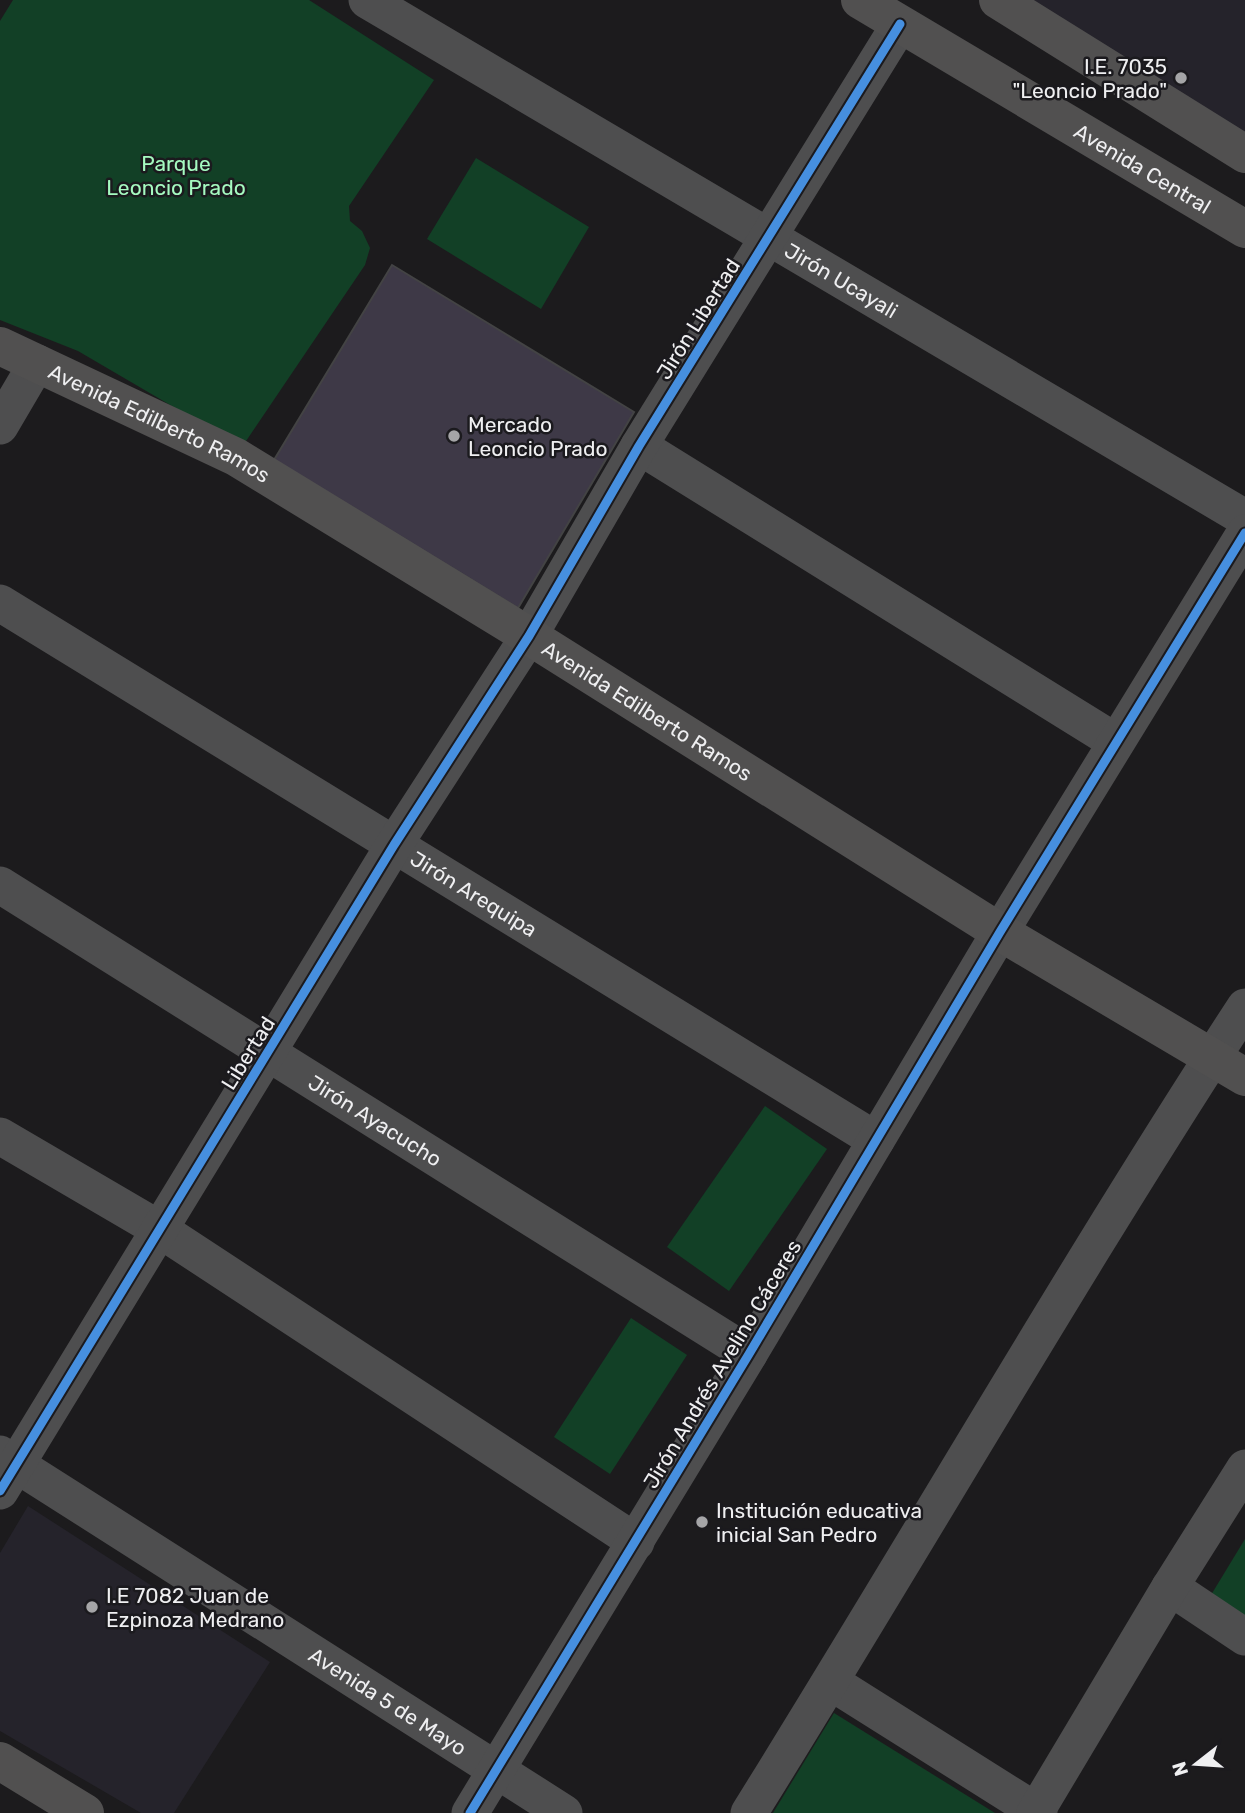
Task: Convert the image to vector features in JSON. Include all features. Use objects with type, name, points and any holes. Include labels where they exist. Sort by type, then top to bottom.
[{"type":"street","name":"Jirón Ucayali","points":[[367,0],[1245,518]]},
{"type":"street","name":"Avenida Central","points":[[860,0],[1245,229]]},
{"type":"street","points":[[998,0],[1245,154]]},
{"type":"street","name":"Jirón Libertad","points":[[529,636],[639,446],[900,24]]},
{"type":"street","name":"Avenida Edilberto Ramos","points":[[0,346],[236,457],[529,636],[1000,932],[1245,1077]]},
{"type":"street","points":[[0,426],[37,363]]},
{"type":"street","points":[[639,446],[1116,742]]},
{"type":"street","name":"Jirón Andrés Avelino Cáceres","points":[[470,1813],[636,1542],[1000,932],[1245,533]]},
{"type":"street","name":"Jirón Arequipa","points":[[0,603],[876,1140]]},
{"type":"street","name":"Libertad","points":[[6,1470],[268,1054],[394,845],[529,636]]},
{"type":"street","name":"Jirón Ayacucho","points":[[0,886],[749,1354]]},
{"type":"street","points":[[749,1813],[831,1682],[1018,1369],[1245,1007]]},
{"type":"street","points":[[0,1136],[159,1229],[636,1542]]},
{"type":"street","points":[[831,1682],[1036,1812],[1170,1587],[1245,1468]]},
{"type":"street","name":"Avenida 5 de Mayo","points":[[6,1470],[564,1813]]},
{"type":"street","points":[[1170,1587],[1245,1637]]},
{"type":"street","points":[[0,1762],[85,1813]]},
{"type":"shaded area","name":"I.E. 7035 \"Leoncio Prado\"","points":[[988,0],[1245,0],[1245,156]]},
{"type":"shaded area","name":"I.E 7082 Juan de Ezpinoza Medrano","points":[[28,1506],[270,1662],[174,1813],[141,1813],[0,1731],[0,1553]]},
{"type":"green space","name":"Parque Leoncio Prado","points":[[13,0],[309,0],[434,80],[349,206],[350,221],[362,231],[370,248],[365,265],[242,447],[78,351],[0,320],[0,21]]},
{"type":"green space","points":[[476,158],[589,227],[541,309],[427,239]]},
{"type":"green space","points":[[765,1106],[827,1149],[729,1291],[667,1247]]},
{"type":"green space","points":[[631,1318],[687,1355],[610,1474],[554,1437]]},
{"type":"green space","points":[[1245,1539],[1245,1616],[1211,1595]]},
{"type":"green space","points":[[834,1713],[995,1813],[773,1813]]},
{"type":"building","name":"Mercado Leoncio Prado","points":[[392,265],[634,412],[518,608],[274,460]]},
{"type":"cycle path","points":[[0,1491],[394,845],[529,636],[639,446],[900,24]]},
{"type":"cycle path","points":[[470,1813],[749,1354],[1000,932],[1245,533]]},
{"type":"place","name":"I.E. 7035 \"Leoncio Prado\"","points":[[1181,78]]},
{"type":"place","name":"Mercado Leoncio Prado","points":[[454,436]]},
{"type":"place","name":"Institución educativa inicial San Pedro","points":[[702,1522]]},
{"type":"place","name":"I.E 7082 Juan de Ezpinoza Medrano","points":[[92,1607]]}]
